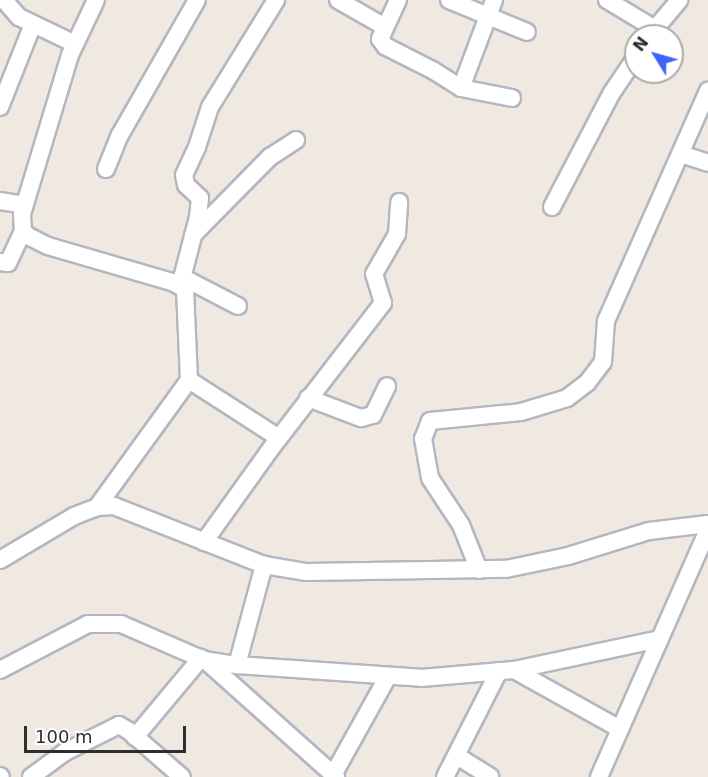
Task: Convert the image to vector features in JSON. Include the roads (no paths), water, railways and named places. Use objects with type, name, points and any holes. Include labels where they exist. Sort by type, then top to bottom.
[{"type":"street","points":[[4,0],[19,17],[75,44]]},
{"type":"street","points":[[0,262],[8,263],[23,231],[22,214],[75,44],[96,0]]},
{"type":"street","points":[[106,169],[120,135],[197,0]]},
{"type":"street","points":[[96,507],[189,380],[185,289],[181,281],[200,198],[186,184],[184,174],[197,147],[210,107],[276,0]]},
{"type":"street","points":[[338,0],[386,27]]},
{"type":"street","points":[[398,0],[380,39],[385,46],[434,71],[461,88],[512,98]]},
{"type":"street","points":[[449,0],[527,32]]},
{"type":"street","points":[[461,88],[494,0]]},
{"type":"street","points":[[607,0],[640,24]]},
{"type":"street","points":[[660,24],[679,0]]},
{"type":"street","points":[[0,107],[33,24]]},
{"type":"street","points":[[552,207],[611,94],[624,75]]},
{"type":"street","points":[[479,570],[461,525],[430,478],[423,439],[430,421],[521,412],[567,398],[587,383],[603,362],[606,321],[708,91]]},
{"type":"street","points":[[193,236],[270,158],[296,140]]},
{"type":"street","points":[[681,154],[708,163]]},
{"type":"street","points":[[0,201],[25,205]]},
{"type":"street","points":[[204,542],[308,398],[383,303],[374,274],[397,234],[399,202]]},
{"type":"street","points":[[23,231],[48,246],[172,282],[181,281],[238,306]]},
{"type":"street","points":[[189,380],[279,438]]},
{"type":"street","points":[[308,398],[361,418],[373,416],[387,386]]},
{"type":"street","points":[[0,560],[74,516],[96,507],[114,506],[264,565],[306,572],[506,569],[568,556],[649,531],[708,524]]},
{"type":"street","points":[[599,777],[708,530]]},
{"type":"street","points":[[237,665],[264,565]]},
{"type":"street","points":[[0,670],[88,624],[121,624],[202,659],[237,665],[421,678],[507,670],[660,639]]},
{"type":"street","points":[[135,737],[202,659]]},
{"type":"street","points":[[202,659],[334,776],[388,676]]},
{"type":"street","points":[[507,670],[620,729]]},
{"type":"street","points":[[445,777],[507,670]]},
{"type":"street","points":[[31,777],[64,752],[119,725],[182,777]]},
{"type":"street","points":[[457,756],[490,777]]}]
